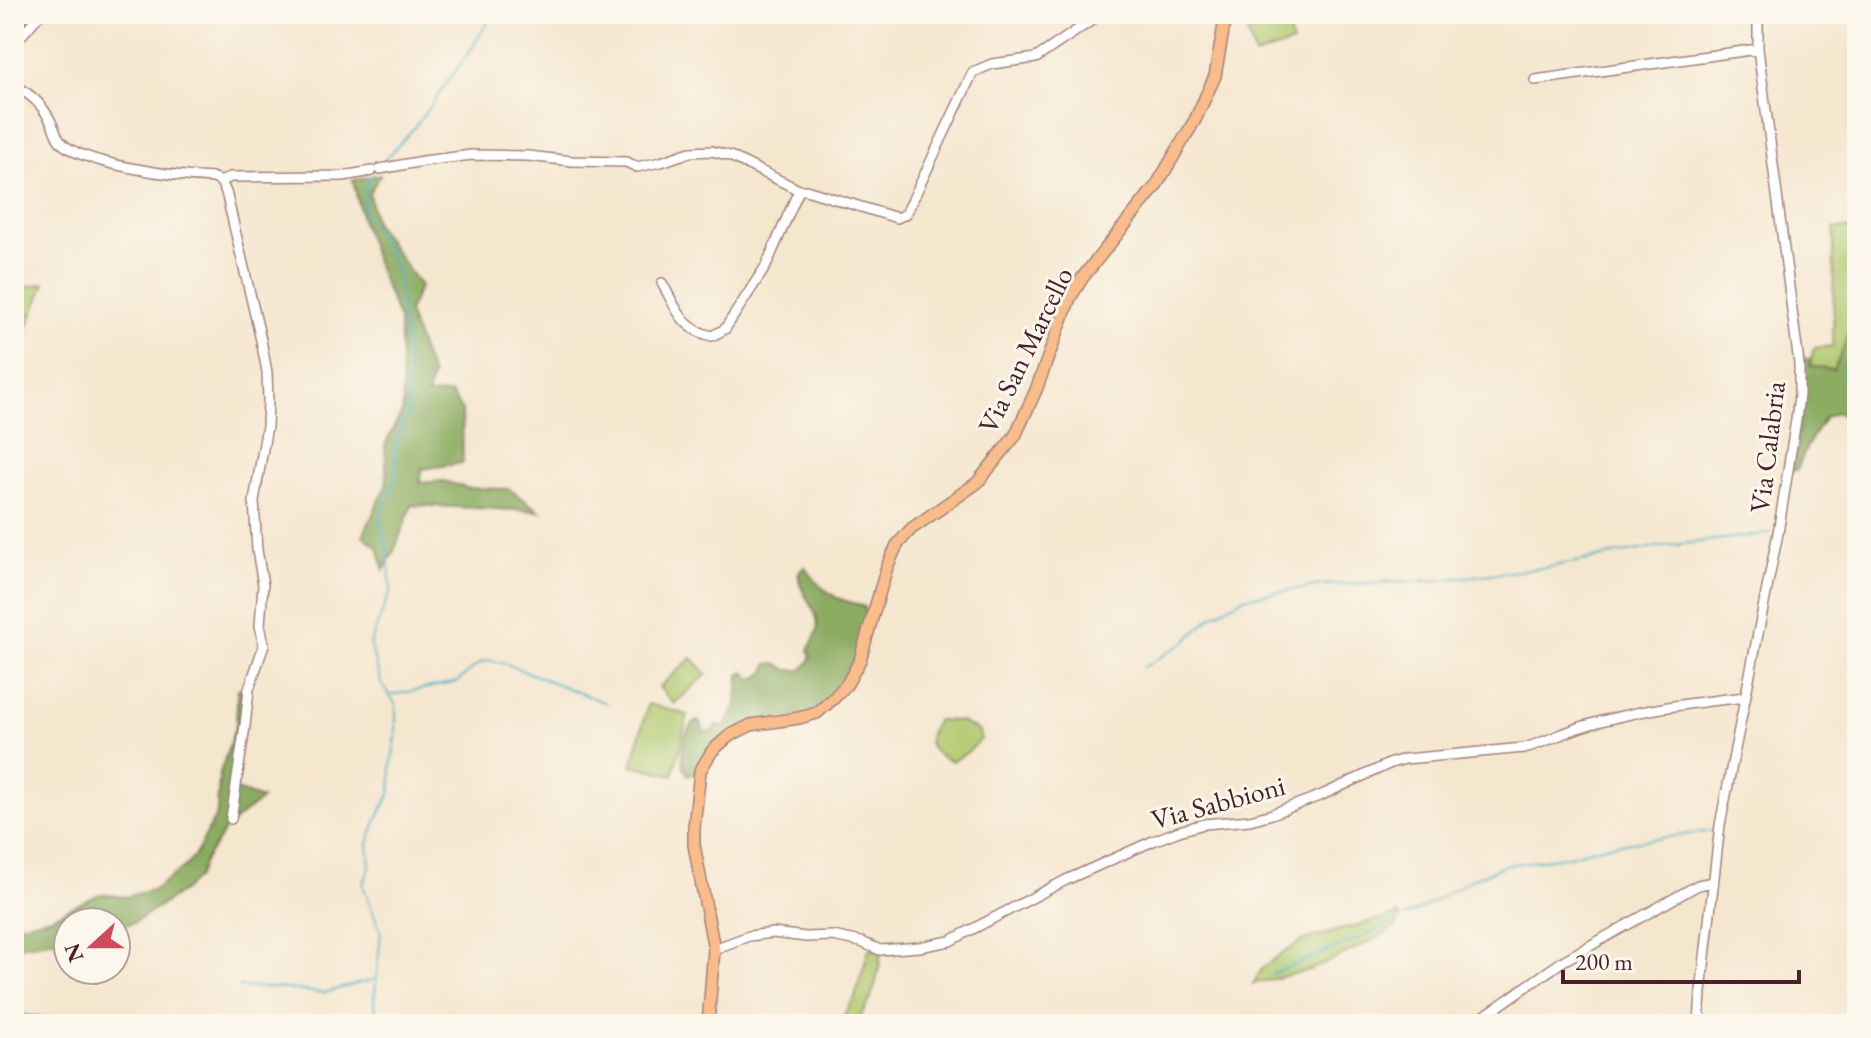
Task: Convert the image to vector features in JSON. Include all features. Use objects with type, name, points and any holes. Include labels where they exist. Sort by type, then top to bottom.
[{"type":"main road","name":"Via San Marcello","points":[[708,1024],[714,949],[694,845],[700,771],[712,751],[729,736],[751,725],[817,713],[847,684],[860,660],[887,567],[897,545],[911,529],[977,483],[1015,436],[1036,390],[1070,298],[1156,186],[1195,120],[1215,76],[1225,20]]},
{"type":"street","points":[[14,44],[40,14]]},
{"type":"street","points":[[221,182],[230,177],[343,176],[472,155],[626,162],[637,167],[690,152],[712,151],[730,156],[799,190],[897,218],[906,214],[973,72],[992,64],[1036,58],[1101,14]]},
{"type":"street","name":"Via Calabria","points":[[1699,1024],[1720,825],[1778,533],[1800,378],[1758,49],[1760,14]]},
{"type":"street","points":[[1535,80],[1758,49]]},
{"type":"street","points":[[14,86],[35,99],[46,111],[62,144],[113,165],[214,178],[221,182],[232,215],[261,340],[268,400],[267,426],[254,501],[263,585],[260,625],[264,645],[249,689],[231,819]]},
{"type":"street","points":[[662,283],[682,318],[697,332],[712,336],[725,329],[766,266],[799,190]]},
{"type":"street","name":"Via Sabbioni","points":[[714,949],[749,936],[773,933],[833,936],[880,950],[950,941],[1066,880],[1153,841],[1204,824],[1250,820],[1272,814],[1391,763],[1405,759],[1524,748],[1608,719],[1665,707],[1745,697]]},
{"type":"street","points":[[1473,1024],[1563,961],[1698,885],[1713,882]]},
{"type":"green space","points":[[1283,14],[1293,43],[1255,56],[1242,16]]},
{"type":"green space","points":[[380,175],[369,193],[375,223],[420,286],[408,313],[432,376],[427,395],[451,394],[462,411],[463,463],[422,469],[420,483],[444,481],[467,488],[509,489],[540,511],[412,505],[384,570],[378,547],[363,536],[387,483],[385,445],[403,410],[399,320],[362,221],[353,180]]},
{"type":"green space","points":[[1857,228],[1855,304],[1849,334],[1833,371],[1809,366],[1814,348],[1833,346],[1834,229]]},
{"type":"green space","points":[[45,283],[14,361],[14,290]]},
{"type":"green space","points":[[1857,284],[1857,422],[1837,412],[1825,417],[1797,470],[1791,471],[1799,426],[1803,358],[1811,360],[1810,366],[1833,370],[1844,348],[1851,323]]},
{"type":"green space","points":[[805,567],[820,586],[837,598],[865,607],[862,638],[850,670],[830,699],[817,709],[804,715],[742,726],[694,774],[688,775],[683,762],[683,746],[688,731],[698,721],[703,731],[711,732],[715,727],[725,726],[733,713],[739,675],[745,672],[751,679],[757,677],[771,663],[787,670],[802,670],[810,661],[809,650],[818,623],[799,580],[799,572]]},
{"type":"green space","points":[[692,658],[707,674],[674,704],[659,687]]},
{"type":"green space","points":[[246,688],[242,733],[231,788],[262,799],[227,827],[205,860],[198,877],[134,923],[132,906],[74,906],[100,894],[126,897],[155,889],[187,865],[197,852],[217,813],[219,776],[236,725],[238,689]]},
{"type":"green space","points":[[648,704],[688,715],[673,775],[632,765]]},
{"type":"green space","points":[[937,720],[959,721],[979,731],[981,739],[968,752],[952,761],[944,758],[933,750],[929,740]]},
{"type":"green space","points":[[1399,914],[1397,926],[1366,944],[1310,970],[1253,984],[1263,967],[1303,940]]},
{"type":"green space","points":[[51,917],[52,941],[14,947],[14,926]]},
{"type":"green space","points":[[869,949],[881,953],[870,999],[855,1024],[838,1024],[855,997]]},
{"type":"green space","points":[[14,1014],[110,1024],[14,1024]]},
{"type":"waterway","points":[[379,166],[415,127],[493,14]]},
{"type":"waterway","points":[[373,174],[367,180],[363,213],[379,234],[397,270],[409,378],[407,415],[395,443],[397,471],[380,522],[388,553],[391,590],[370,644],[381,683],[396,705],[391,792],[368,843],[370,867],[363,885],[381,933],[374,1001],[379,1024]]},
{"type":"waterway","points":[[1857,343],[1847,358],[1844,372],[1847,386],[1857,402]]},
{"type":"waterway","points":[[1144,667],[1185,642],[1211,617],[1243,598],[1321,585],[1440,580],[1543,568],[1651,548],[1771,533]]},
{"type":"waterway","points":[[392,695],[457,682],[488,660],[606,703]]},
{"type":"waterway","points":[[1272,974],[1364,936],[1419,910],[1472,879],[1506,865],[1564,857],[1610,845],[1712,831]]},
{"type":"waterway","points":[[239,987],[323,993],[376,979]]}]
